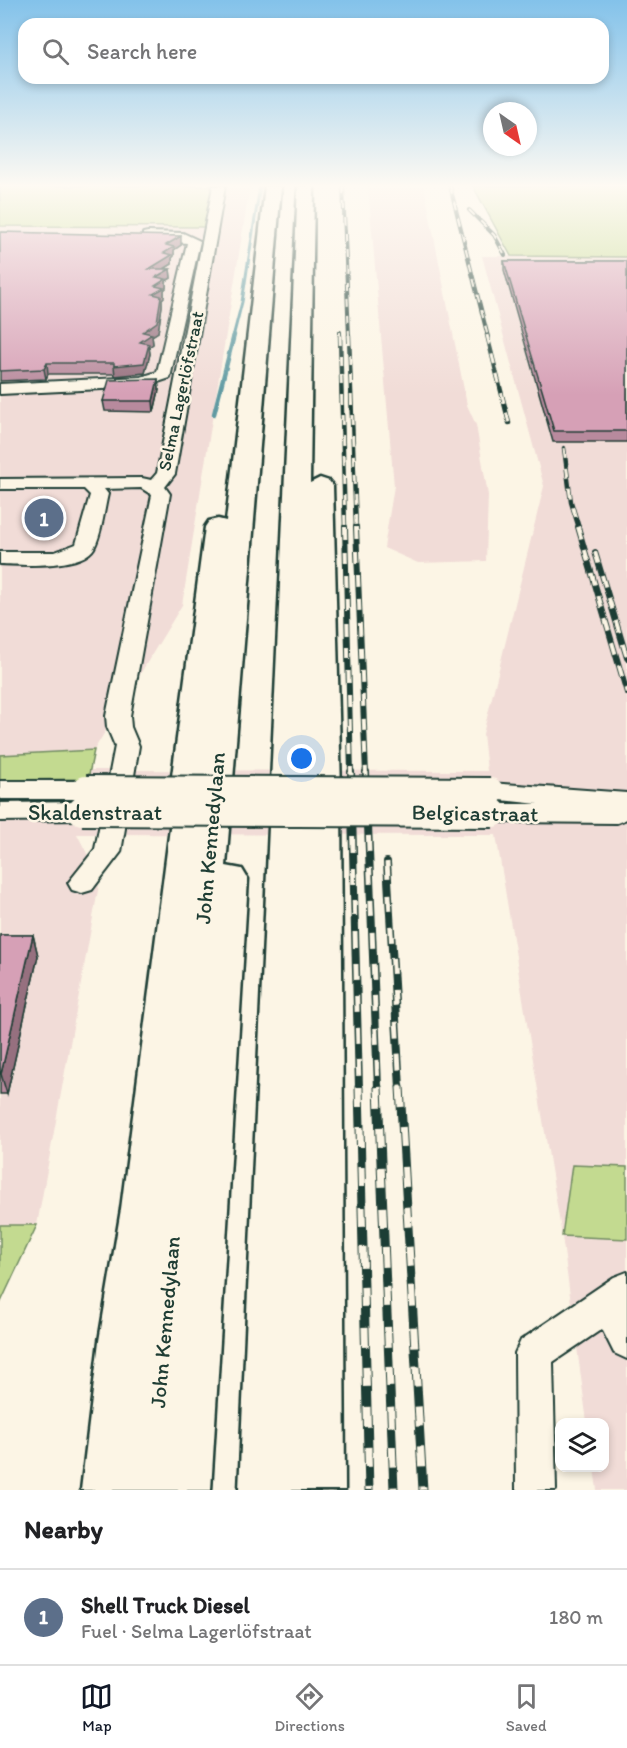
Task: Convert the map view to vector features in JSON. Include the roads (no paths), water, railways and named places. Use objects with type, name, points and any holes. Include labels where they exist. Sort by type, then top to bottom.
[{"type":"highway","name":"John Kennedylaan","points":[[149,1490],[266,256]]},
{"type":"highway","name":"John Kennedylaan","points":[[183,1490],[277,256]]},
{"type":"highway","points":[[267,1490],[304,256]]},
{"type":"highway","points":[[109,1490],[124,1341],[145,1209],[212,569],[229,453],[262,289]]},
{"type":"highway","points":[[302,339],[312,388],[319,454],[324,757],[318,1490]]},
{"type":"street","points":[[0,389],[143,382],[164,375],[191,256]]},
{"type":"street","name":"Selma Lagerlöfstraat","points":[[155,487],[166,474],[206,256]]},
{"type":"street","name":"Selma Lagerlöfstraat","points":[[0,484],[142,483],[155,487],[161,494],[118,716],[119,727],[126,746],[125,768],[108,852],[82,883]]},
{"type":"street","points":[[0,558],[54,558],[76,554],[85,547],[99,494],[90,484]]},
{"type":"street","name":"Skaldenstraat","points":[[0,790],[84,801],[188,810],[324,802]]},
{"type":"street","name":"Skaldenstraat","points":[[0,812],[84,801]]},
{"type":"street","name":"Belgicastraat","points":[[324,802],[627,802]]},
{"type":"street","name":"Belgicastraat","points":[[492,802],[627,814]]},
{"type":"street","points":[[536,1490],[534,1353],[617,1297],[627,1341]]},
{"type":"waterway","points":[[233,337],[242,302],[249,256]]},
{"type":"waterway","points":[[214,414],[234,335]]},
{"type":"railway","points":[[346,256],[349,337]]},
{"type":"railway","points":[[467,256],[488,337]]},
{"type":"railway","points":[[340,335],[345,528]]},
{"type":"railway","points":[[349,335],[356,528]]},
{"type":"railway","points":[[487,335],[509,423]]},
{"type":"railway","points":[[564,448],[571,502],[579,528]]},
{"type":"railway","points":[[345,527],[351,774]]},
{"type":"railway","points":[[356,527],[366,774]]},
{"type":"railway","points":[[578,527],[627,693]]},
{"type":"railway","points":[[595,552],[627,658]]},
{"type":"railway","points":[[351,772],[359,1088]]},
{"type":"railway","points":[[366,772],[378,1088]]},
{"type":"railway","points":[[387,862],[400,1088]]},
{"type":"railway","points":[[359,1087],[369,1490]]},
{"type":"railway","points":[[378,1087],[394,1490]]},
{"type":"railway","points":[[400,1087],[423,1490]]},
{"type":"place","name":"Shell Truck Diesel","points":[[44,518]]}]
